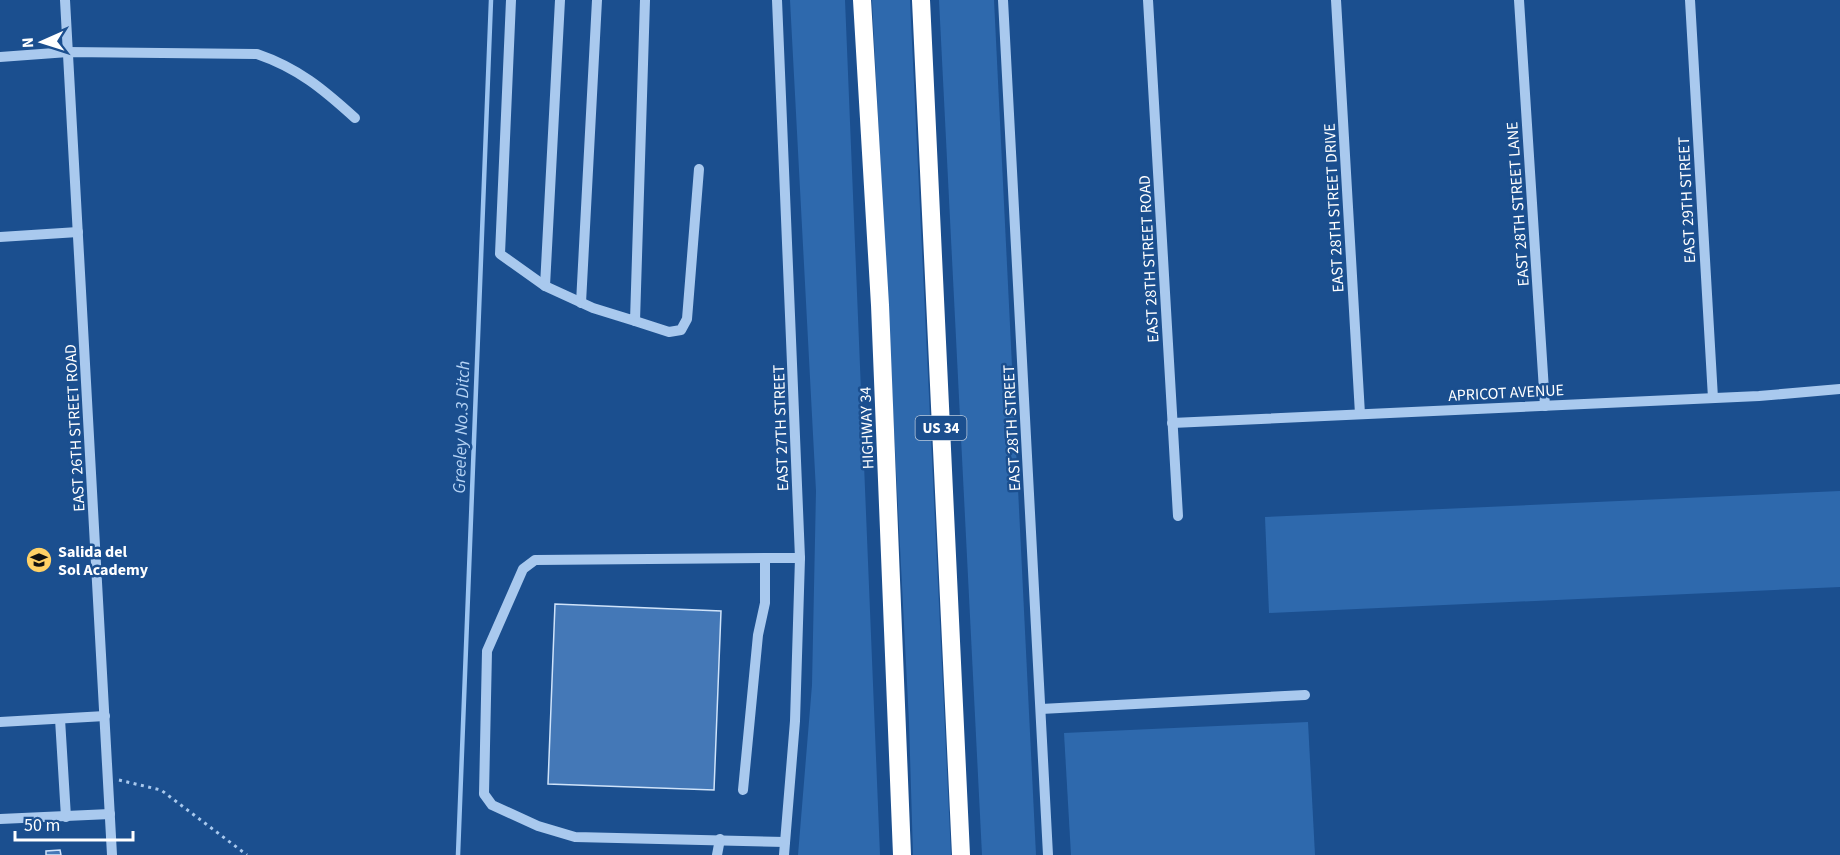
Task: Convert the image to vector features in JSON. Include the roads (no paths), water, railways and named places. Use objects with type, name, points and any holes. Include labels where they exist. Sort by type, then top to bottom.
[{"type":"highway","name":"HIGHWAY 34","points":[[862,0],[880,305],[902,854]]},
{"type":"highway","name":"US 34","points":[[921,0],[961,855]]},
{"type":"street","name":"EAST 26TH STREET ROAD","points":[[65,0],[112,855]]},
{"type":"street","points":[[511,0],[500,254],[545,286],[581,303],[669,332],[681,330],[687,319],[699,169]]},
{"type":"street","points":[[545,286],[560,0]]},
{"type":"street","points":[[581,303],[597,0]]},
{"type":"street","points":[[635,321],[645,0]]},
{"type":"street","name":"EAST 27TH STREET","points":[[777,0],[800,558],[795,721],[784,855]]},
{"type":"street","name":"EAST 28TH STREET","points":[[1003,0],[1048,855]]},
{"type":"street","name":"EAST 28TH STREET ROAD","points":[[1148,0],[1178,516]]},
{"type":"street","name":"EAST 28TH STREET DRIVE","points":[[1336,0],[1360,414]]},
{"type":"street","name":"EAST 28TH STREET LANE","points":[[1520,0],[1545,406]]},
{"type":"street","name":"EAST 29TH STREET","points":[[1690,0],[1713,398]]},
{"type":"street","points":[[0,57],[68,52],[257,54],[278,61],[310,79],[355,118]]},
{"type":"street","points":[[0,237],[78,232]]},
{"type":"street","name":"APRICOT AVENUE","points":[[1172,423],[1713,398],[1840,389]]},
{"type":"street","points":[[742,790],[758,635],[765,603],[765,558]]},
{"type":"street","points":[[785,842],[575,837],[538,826],[492,805],[484,794],[487,651],[523,569],[535,560],[800,558]]},
{"type":"street","points":[[1041,709],[1305,695]]},
{"type":"street","points":[[0,722],[105,716]]},
{"type":"street","points":[[60,719],[66,817]]},
{"type":"street","points":[[0,819],[110,814]]},
{"type":"street","points":[[717,855],[720,839]]},
{"type":"waterway","name":"Greeley No.3 Ditch","points":[[458,855],[491,0]]},
{"type":"place","name":"Salida del Sol Academy","points":[[39,560]]}]
